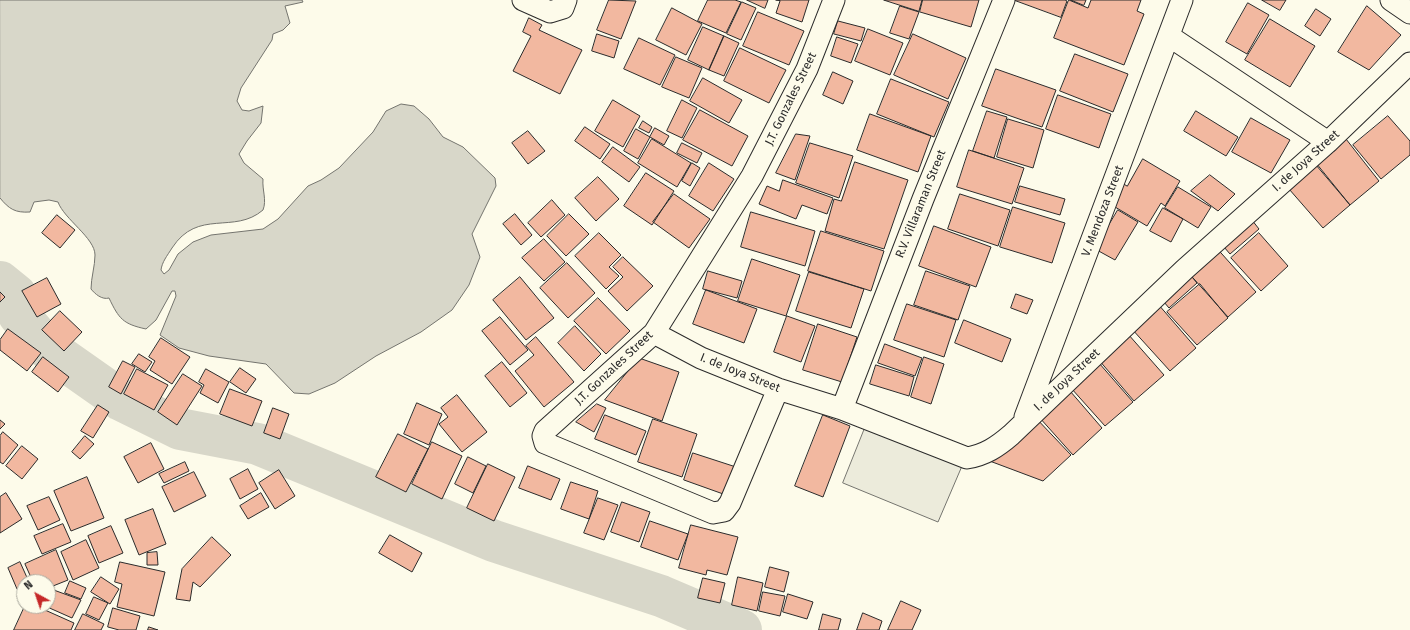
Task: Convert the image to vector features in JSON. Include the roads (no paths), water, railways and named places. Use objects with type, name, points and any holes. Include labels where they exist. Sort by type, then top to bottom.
[{"type":"street","points":[[523,0],[550,12],[563,8],[566,0]]},
{"type":"street","name":"J.T. Gonzales Street","points":[[778,389],[730,504],[724,511],[713,513],[545,443],[543,436],[546,431],[654,333],[752,176],[807,69],[834,0]]},
{"type":"street","name":"R.V. Villaraman Street","points":[[842,409],[923,199],[1004,0]]},
{"type":"street","name":"V. Mendoza Street","points":[[1024,421],[1182,0]]},
{"type":"street","points":[[1392,0],[1410,13]]},
{"type":"street","points":[[1169,36],[1328,142]]},
{"type":"street","name":"I. de Joya Street","points":[[654,333],[701,358],[778,389],[842,409],[967,458],[980,456],[994,449],[1185,269],[1328,142],[1410,63]]},
{"type":"waterway","points":[[0,282],[16,295],[19,315],[47,348],[121,400],[180,429],[258,444],[494,541],[661,596],[741,630]]}]
